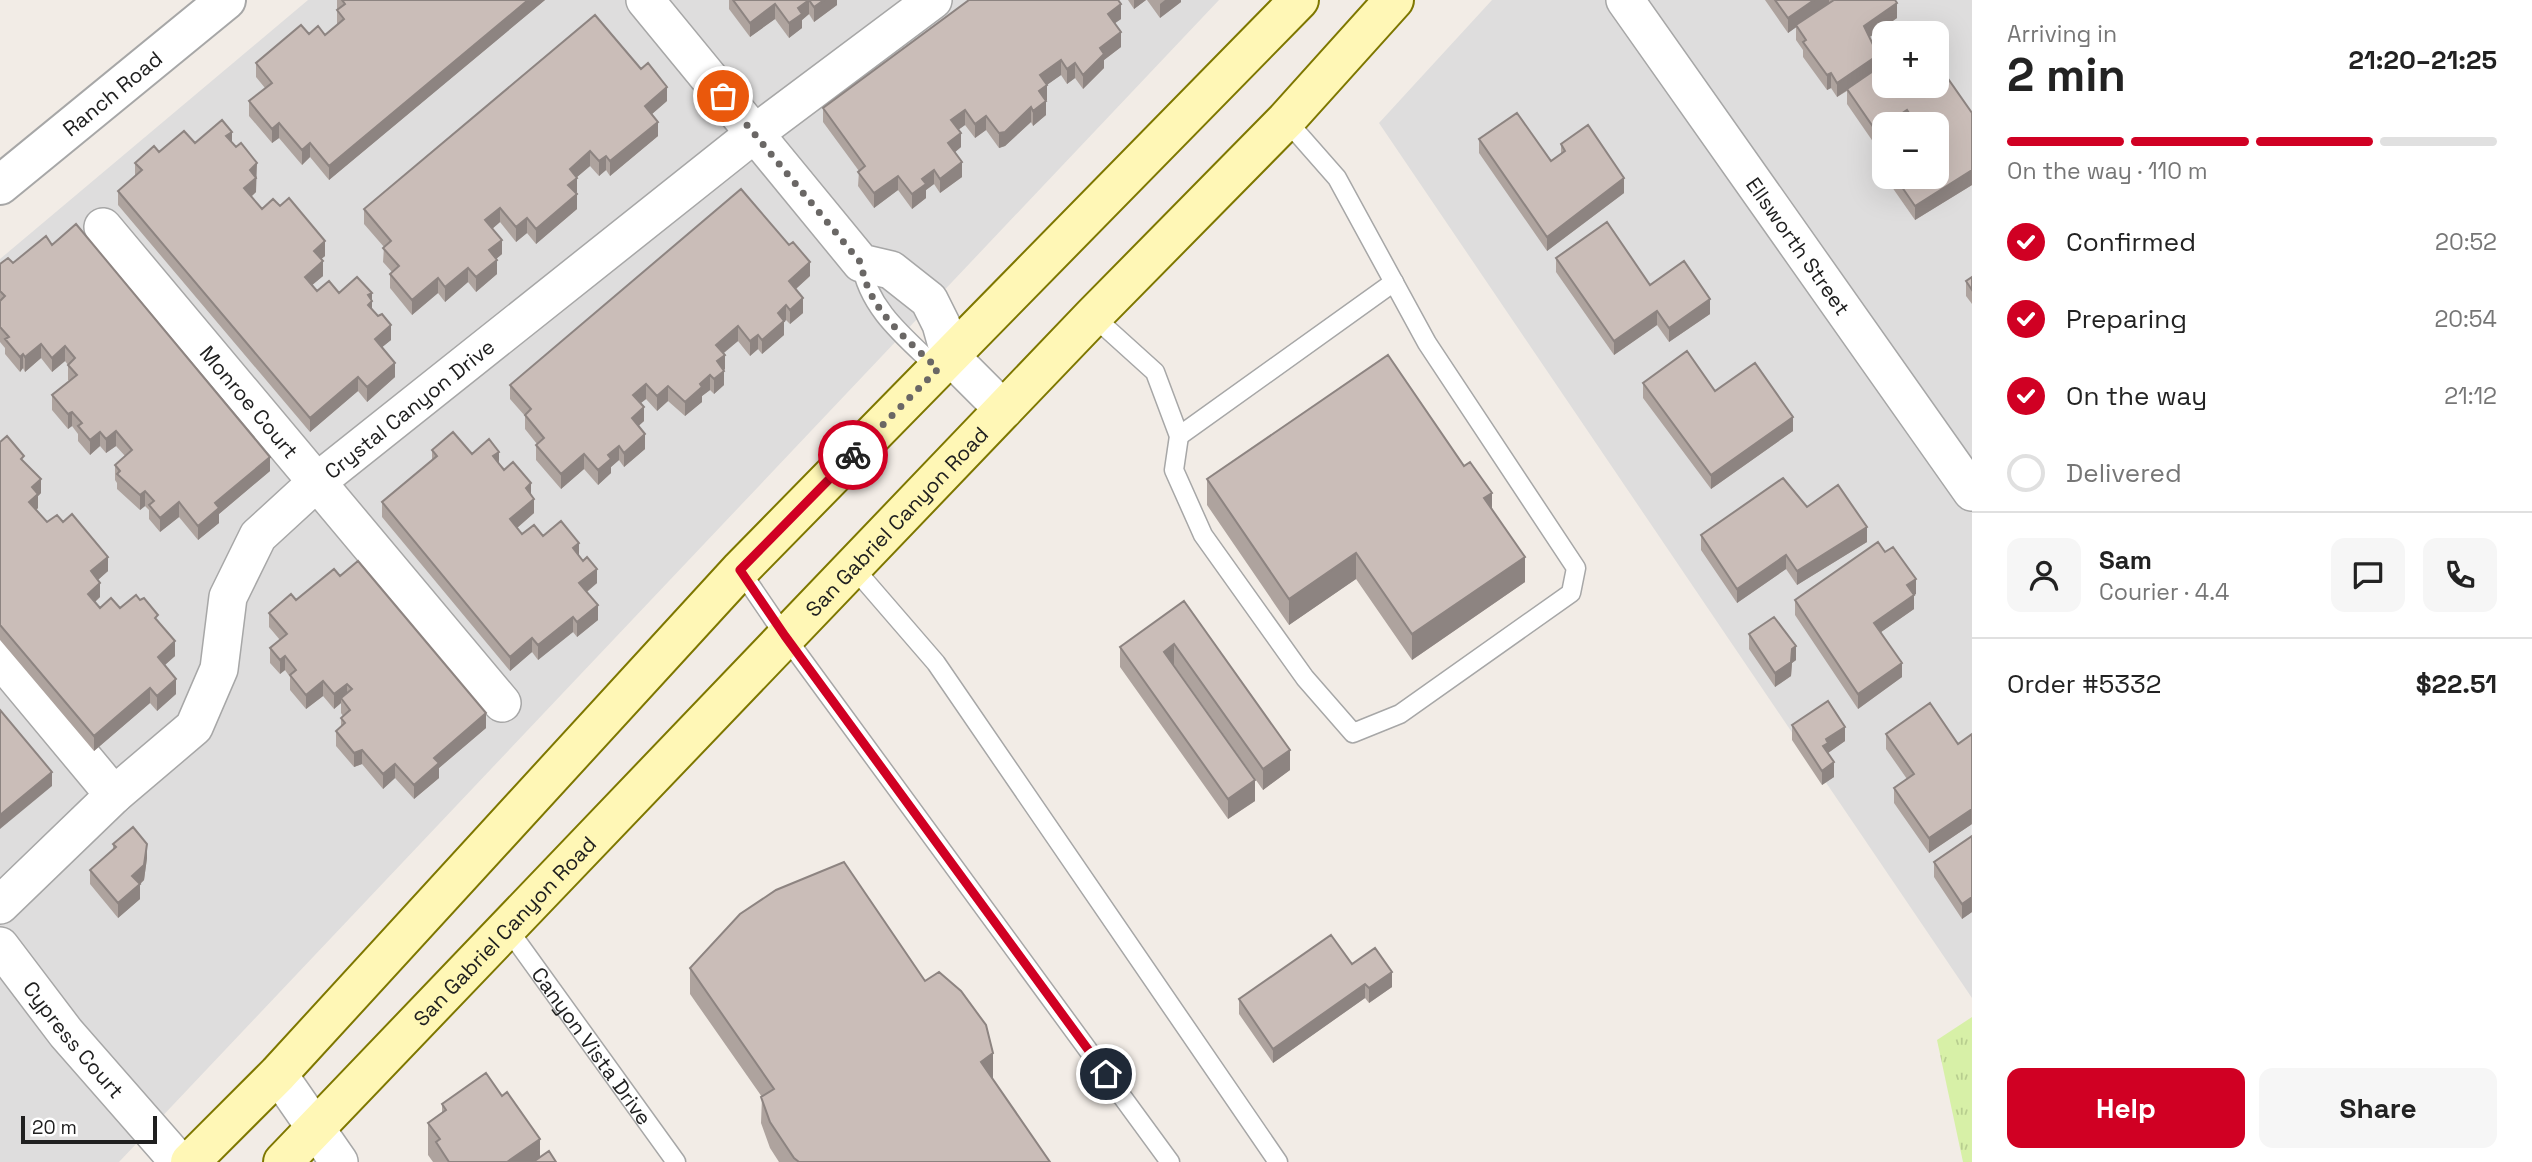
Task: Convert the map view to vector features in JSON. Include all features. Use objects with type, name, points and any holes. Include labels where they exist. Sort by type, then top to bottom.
[{"type":"main road","points":[[190,1162],[278,1074],[740,570],[1298,0]]},
{"type":"main road","name":"San Gabriel Canyon Road","points":[[283,1162],[1093,316],[1286,120],[1394,0]]},
{"type":"street","name":"Ranch Road","points":[[0,186],[226,0]]},
{"type":"street","points":[[645,0],[861,263],[891,270],[914,285],[929,300],[941,324],[944,363],[1004,410]]},
{"type":"street","name":"Crystal Canyon Drive","points":[[0,905],[114,795],[194,727],[219,669],[228,597],[258,536],[318,481],[754,134],[933,0]]},
{"type":"street","name":"Ellsworth Street","points":[[1625,0],[1972,492]]},
{"type":"street","name":"Monroe Court","points":[[103,227],[502,703]]},
{"type":"street","points":[[0,658],[114,795]]},
{"type":"street","name":"Cypress Court","points":[[0,946],[66,1033],[179,1162]]},
{"type":"street","points":[[278,1074],[339,1162]]},
{"type":"lane","points":[[1093,316],[1156,372],[1180,436],[1174,470],[1203,535],[1304,678],[1353,733],[1400,714],[1571,593],[1576,568],[1427,343],[1338,178],[1286,120]]},
{"type":"lane","points":[[1180,436],[1394,282]]},
{"type":"lane","points":[[853,567],[936,663],[1278,1162]]},
{"type":"lane","points":[[740,570],[785,636],[1170,1162]]},
{"type":"lane","name":"Canyon Vista Drive","points":[[508,929],[677,1162]]},
{"type":"shaded area","points":[[308,0],[1219,0],[119,1162],[0,1162],[0,259]]},
{"type":"shaded area","points":[[1492,0],[1972,0],[1972,998],[1379,123]]},
{"type":"green space","points":[[1972,1017],[1972,1162],[1963,1162],[1937,1040]]},
{"type":"building","points":[[342,0],[528,0],[329,166],[310,143],[302,150],[279,123],[272,129],[249,101],[272,83],[256,63],[301,25],[309,34],[318,26],[325,35],[344,19],[337,10],[345,4]]},
{"type":"building","points":[[733,0],[809,0],[798,8],[802,14],[789,23],[775,4],[750,23]]},
{"type":"building","points":[[809,0],[824,0],[814,7]]},
{"type":"building","points":[[969,0],[1118,0],[1121,4],[1108,14],[1121,32],[1100,48],[1104,54],[1083,75],[1075,63],[1067,69],[1061,60],[1040,75],[1047,85],[1039,91],[1046,101],[1033,111],[1031,107],[1005,132],[999,133],[986,116],[975,124],[965,110],[951,120],[961,133],[948,143],[962,162],[940,179],[934,170],[922,179],[926,184],[912,194],[898,176],[874,193],[858,172],[865,166],[823,108]]},
{"type":"building","points":[[1775,0],[1814,0],[1788,18]]},
{"type":"building","points":[[1834,0],[1895,0],[1897,3],[1864,26],[1872,43],[1872,59],[1837,83],[1831,73],[1827,75],[1803,42],[1806,40],[1796,25]]},
{"type":"building","points":[[595,15],[641,69],[648,63],[667,87],[645,106],[658,122],[610,161],[606,156],[599,161],[590,151],[570,169],[577,178],[568,185],[577,194],[536,229],[527,218],[516,227],[500,208],[485,220],[502,240],[489,250],[497,260],[476,277],[468,268],[445,287],[438,278],[412,300],[390,274],[399,266],[383,248],[391,241],[364,209]]},
{"type":"building","points":[[1872,72],[1872,98],[1949,98],[1949,80],[1972,113],[1972,170],[1949,185],[1949,112],[1872,112],[1872,125],[1847,89]]},
{"type":"building","points":[[1517,113],[1551,161],[1565,151],[1561,144],[1588,125],[1624,178],[1547,237],[1479,139]]},
{"type":"building","points":[[222,120],[232,132],[226,136],[236,147],[241,143],[257,163],[250,170],[256,178],[244,188],[262,209],[273,199],[280,206],[289,198],[325,241],[314,251],[323,261],[305,277],[317,291],[329,281],[339,293],[357,277],[372,293],[368,295],[372,301],[368,305],[378,316],[382,314],[391,325],[375,339],[395,363],[367,387],[358,377],[310,418],[118,191],[142,170],[135,163],[154,146],[159,152],[184,131],[195,143]]},
{"type":"building","points":[[741,189],[789,245],[793,242],[810,262],[789,281],[803,298],[790,310],[786,305],[778,313],[784,321],[762,340],[758,335],[750,341],[738,326],[716,345],[725,355],[717,361],[724,371],[714,379],[710,375],[700,384],[702,387],[685,402],[668,386],[657,396],[646,384],[633,395],[644,407],[632,418],[645,434],[624,453],[619,446],[608,455],[611,459],[598,470],[584,454],[561,474],[536,445],[544,438],[525,415],[531,409],[510,385]]},
{"type":"building","points":[[1903,189],[1942,189],[1915,206]]},
{"type":"building","points":[[1607,222],[1650,285],[1684,261],[1710,299],[1669,328],[1657,311],[1614,341],[1556,258]]},
{"type":"building","points":[[76,224],[270,457],[215,503],[219,508],[198,526],[179,502],[160,518],[149,505],[154,501],[145,491],[140,495],[117,474],[120,471],[115,465],[132,450],[116,431],[106,439],[100,432],[90,440],[78,426],[82,423],[72,412],[68,414],[52,395],[77,375],[68,365],[75,358],[65,346],[52,358],[41,344],[25,357],[23,354],[20,357],[5,339],[9,337],[0,327],[0,301],[5,296],[0,291],[0,264],[8,258],[13,263],[46,236],[52,245]]},
{"type":"building","points":[[1972,277],[1972,290],[1966,281]]},
{"type":"building","points":[[1687,351],[1715,391],[1755,363],[1793,417],[1711,475],[1643,383]]},
{"type":"building","points":[[1388,355],[1464,466],[1470,462],[1492,493],[1484,498],[1525,557],[1412,634],[1356,553],[1289,599],[1207,479]]},
{"type":"building","points":[[453,432],[472,454],[489,439],[499,452],[493,456],[504,470],[513,462],[531,483],[526,488],[534,499],[510,519],[522,534],[534,525],[543,536],[561,521],[579,543],[573,548],[583,561],[587,557],[597,569],[579,583],[598,605],[577,622],[573,617],[538,645],[532,638],[510,657],[382,502],[437,456],[432,450]]},
{"type":"building","points":[[7,436],[24,456],[21,459],[41,479],[32,487],[38,494],[29,502],[47,522],[57,515],[63,522],[72,514],[108,557],[91,571],[100,583],[88,594],[100,608],[111,598],[120,608],[136,595],[140,600],[144,598],[158,615],[155,618],[175,641],[158,657],[176,679],[157,696],[150,688],[94,736],[0,625],[0,442]]},
{"type":"building","points":[[1783,478],[1807,507],[1838,485],[1867,527],[1797,571],[1786,555],[1737,589],[1701,535]]},
{"type":"building","points":[[1878,542],[1885,552],[1893,547],[1916,579],[1907,585],[1914,595],[1874,623],[1902,663],[1858,694],[1795,600]]},
{"type":"building","points":[[358,561],[486,713],[434,758],[439,763],[414,785],[395,764],[383,774],[362,750],[354,753],[336,731],[345,723],[341,718],[350,710],[341,698],[352,689],[347,684],[334,694],[323,681],[306,695],[290,675],[296,670],[285,656],[280,660],[270,648],[287,634],[269,613],[291,594],[296,600],[334,569],[340,576]]},
{"type":"building","points":[[1184,601],[1290,750],[1263,769],[1174,644],[1164,652],[1255,780],[1228,799],[1120,647]]},
{"type":"building","points":[[1774,617],[1796,646],[1792,649],[1791,662],[1775,673],[1749,634]]},
{"type":"building","points":[[1828,701],[1845,727],[1826,739],[1828,743],[1823,746],[1834,762],[1822,771],[1792,725]]},
{"type":"building","points":[[1930,703],[1958,744],[1972,734],[1972,809],[1929,838],[1894,788],[1914,774],[1886,734]]},
{"type":"building","points":[[0,710],[52,772],[0,815]]},
{"type":"building","points":[[133,827],[147,844],[144,865],[132,876],[140,884],[118,903],[90,870],[116,847],[113,844]]},
{"type":"building","points":[[1972,836],[1972,897],[1962,904],[1934,862]]},
{"type":"building","points":[[844,862],[925,981],[939,972],[961,991],[986,1025],[993,1053],[981,1062],[1050,1162],[799,1162],[794,1158],[770,1122],[761,1097],[774,1089],[690,968],[740,914],[776,890]]},
{"type":"building","points":[[1331,935],[1352,964],[1375,948],[1392,972],[1369,988],[1365,984],[1273,1049],[1239,999]]},
{"type":"building","points":[[486,1073],[502,1096],[507,1092],[540,1139],[507,1162],[449,1162],[436,1142],[440,1139],[428,1123],[446,1110],[442,1104]]},
{"type":"building","points":[[549,1151],[556,1162],[533,1162]]},
{"type":"way so far","points":[[723,96],[861,263],[864,282],[888,320],[938,369],[853,455]]},
{"type":"route","points":[[853,455],[740,570],[785,636],[1106,1074]]}]
